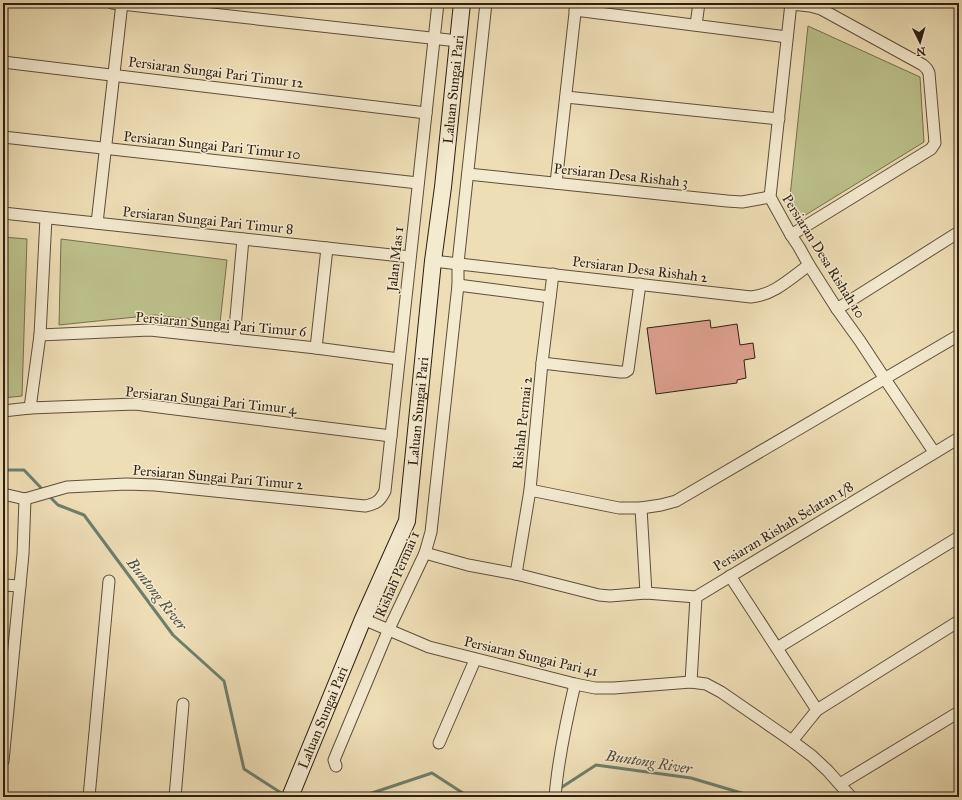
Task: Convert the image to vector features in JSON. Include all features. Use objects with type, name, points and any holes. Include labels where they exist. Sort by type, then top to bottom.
[{"type":"main road","name":"Laluan Sungai Pari","points":[[290,797],[363,619],[407,521],[433,261],[443,187],[462,3]]},
{"type":"street","points":[[97,223],[114,75],[119,3],[458,41]]},
{"type":"street","name":"Jalan Mas 1","points":[[365,506],[374,504],[381,499],[385,491],[438,3]]},
{"type":"street","name":"Rishah Permai 1","points":[[336,766],[334,760],[388,631],[425,553],[431,532],[458,285],[458,263],[486,3]]},
{"type":"street","points":[[696,25],[698,3]]},
{"type":"street","points":[[791,4],[821,9],[923,65],[929,73],[935,143],[931,149],[791,236]]},
{"type":"street","name":"Persiaran Desa Rishah 10","points":[[791,4],[770,197],[791,236],[837,310],[860,341],[934,452]]},
{"type":"street","points":[[556,184],[575,6],[696,25],[787,37]]},
{"type":"street","name":"Persiaran Sungai Pari Timur 12","points":[[3,62],[426,113]]},
{"type":"street","points":[[566,97],[779,119]]},
{"type":"street","name":"Persiaran Sungai Pari Timur 10","points":[[3,136],[418,183]]},
{"type":"street","name":"Persiaran Desa Rishah 3","points":[[468,174],[727,202],[742,202],[770,197]]},
{"type":"street","name":"Persiaran Sungai Pari Timur 8","points":[[3,213],[410,257]]},
{"type":"street","points":[[30,408],[40,334],[46,218]]},
{"type":"street","points":[[837,310],[959,232]]},
{"type":"street","points":[[234,339],[243,239]]},
{"type":"street","points":[[316,348],[327,248]]},
{"type":"street","name":"Persiaran Desa Rishah 2","points":[[433,261],[751,297],[770,293],[809,265]]},
{"type":"street","name":"Rishah Permai 2","points":[[516,574],[530,490],[542,363],[553,274]]},
{"type":"street","points":[[542,363],[620,372],[625,372],[628,370],[640,284]]},
{"type":"street","points":[[458,285],[550,297]]},
{"type":"street","name":"Persiaran Sungai Pari Timur 6","points":[[40,334],[150,330],[316,348],[399,359]]},
{"type":"street","points":[[530,490],[619,508],[641,508],[676,501],[959,335]]},
{"type":"street","name":"Persiaran Sungai Pari Timur 4","points":[[3,411],[30,408],[135,404],[391,436]]},
{"type":"street","name":"Persiaran Rishah Selatan 1/8","points":[[696,597],[959,438]]},
{"type":"street","name":"Persiaran Sungai Pari Timur 2","points":[[25,499],[67,487],[155,484],[365,506]]},
{"type":"street","points":[[3,494],[25,499],[23,554],[3,761]]},
{"type":"street","points":[[641,508],[646,593]]},
{"type":"street","points":[[777,648],[959,537]]},
{"type":"street","points":[[425,553],[468,565],[516,574],[599,595],[610,596],[646,593],[696,597],[691,682]]},
{"type":"street","points":[[730,576],[817,710]]},
{"type":"street","points":[[89,797],[109,581]]},
{"type":"street","points":[[3,585],[20,586]]},
{"type":"street","name":"Persiaran Sungai Pari 41","points":[[363,619],[388,631],[429,647],[475,660],[595,688],[691,682],[706,684],[721,692],[812,756],[851,797]]},
{"type":"street","points":[[792,741],[817,710],[959,621]]},
{"type":"street","points":[[439,743],[475,660]]},
{"type":"street","points":[[555,797],[563,735],[575,684]]},
{"type":"street","points":[[175,797],[183,704]]},
{"type":"street","points":[[840,784],[959,712]]},
{"type":"green space","points":[[808,26],[920,77],[924,142],[799,219],[789,206]]},
{"type":"green space","points":[[3,237],[27,239],[22,396],[3,398]]},
{"type":"green space","points":[[61,239],[227,260],[220,323],[155,315],[59,325]]},
{"type":"building","points":[[710,320],[711,328],[737,324],[740,345],[753,343],[755,358],[744,360],[746,378],[737,380],[737,383],[656,394],[647,328]]},
{"type":"waterway","name":"Buntong River","points":[[3,470],[24,470],[44,491]]},
{"type":"waterway","name":"Buntong River","points":[[48,495],[58,505],[84,515],[173,635],[224,681],[244,769],[286,796]]},
{"type":"waterway","name":"Buntong River","points":[[559,789],[596,765],[691,778],[755,797]]},
{"type":"waterway","name":"Buntong River","points":[[360,797],[432,773],[469,797]]},
{"type":"waterway","name":"Buntong River","points":[[547,797],[553,793]]}]
